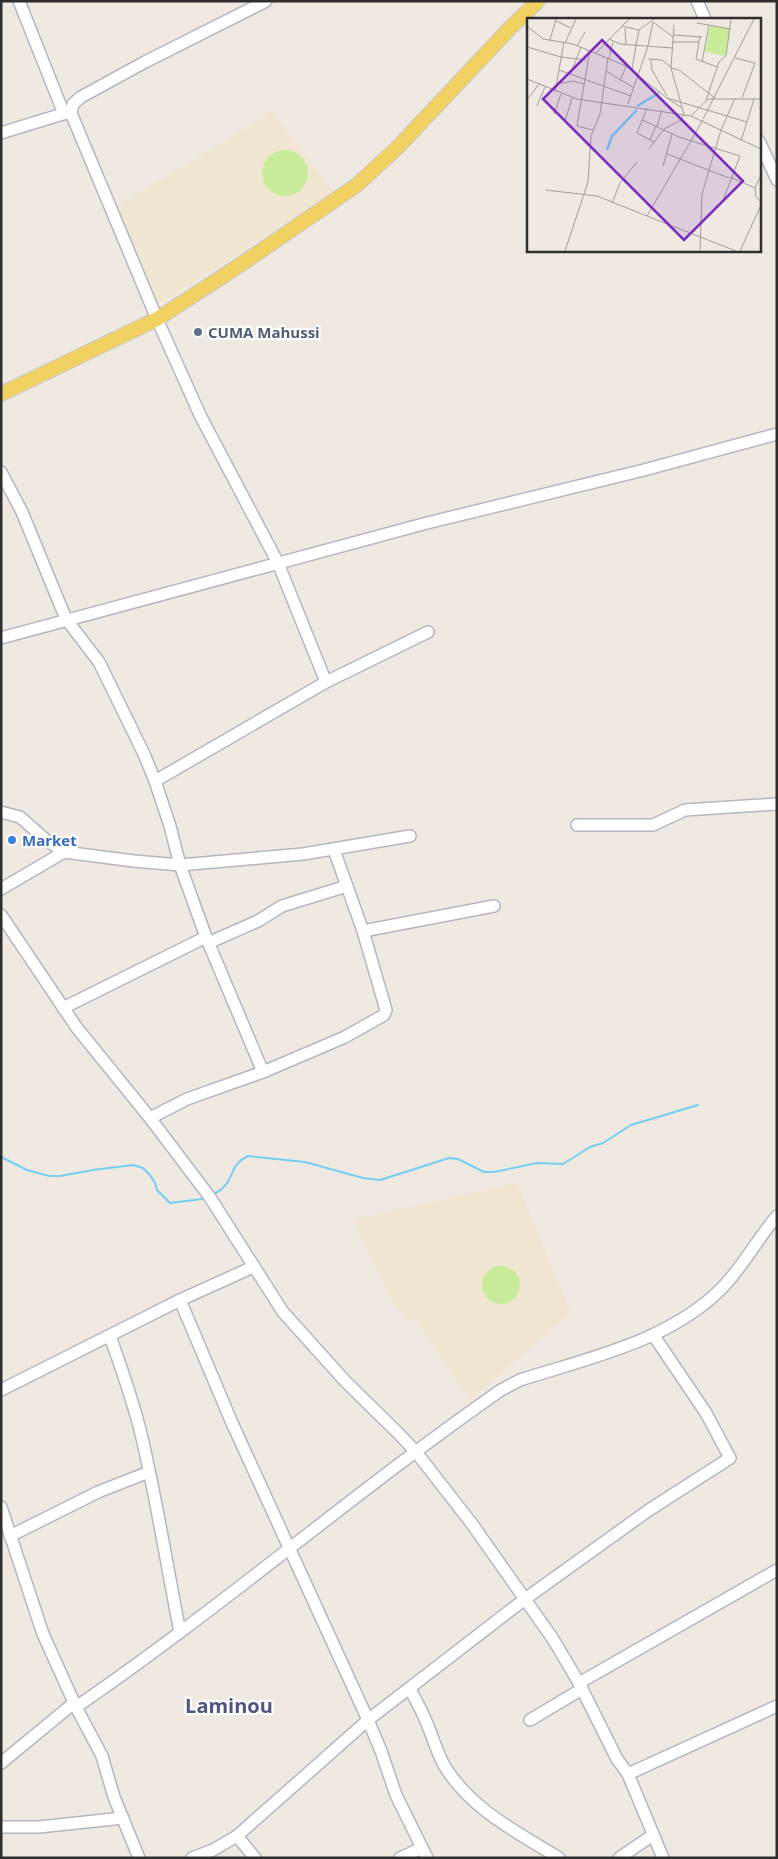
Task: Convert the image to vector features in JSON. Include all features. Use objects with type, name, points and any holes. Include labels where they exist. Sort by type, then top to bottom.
[{"type":"main road","points":[[1,394],[157,320],[372,173],[538,1]]},
{"type":"street","points":[[19,1],[157,320],[204,423],[278,563],[326,682]]},
{"type":"street","points":[[1,133],[67,113],[80,97],[266,1]]},
{"type":"street","points":[[697,1],[705,18]]},
{"type":"street","points":[[760,143],[777,180]]},
{"type":"street","points":[[1,638],[427,522],[644,470],[777,434]]},
{"type":"street","points":[[1,472],[22,512],[66,619],[99,662],[127,717],[155,781],[170,826],[180,865],[207,940],[263,1072]]},
{"type":"street","points":[[155,781],[326,682],[428,632]]},
{"type":"street","points":[[577,824],[653,825],[685,810],[777,804]]},
{"type":"street","points":[[1,812],[20,817],[46,840],[64,852],[180,865],[334,850],[410,836]]},
{"type":"street","points":[[150,1118],[187,1099],[263,1072],[345,1037],[384,1015],[386,1010],[363,931],[334,850]]},
{"type":"street","points":[[1,889],[64,852]]},
{"type":"street","points":[[63,1008],[207,940],[258,921],[282,906],[347,886]]},
{"type":"street","points":[[363,931],[494,906]]},
{"type":"street","points":[[1,915],[63,1008],[209,1196],[283,1312],[345,1382],[416,1452],[472,1524],[525,1598],[553,1638],[617,1759],[628,1774],[663,1858]]},
{"type":"street","points":[[1,1762],[75,1705],[140,1663],[354,1498],[479,1405],[511,1384],[654,1336],[686,1317],[721,1289],[777,1216]]},
{"type":"street","points":[[1,1390],[180,1300],[253,1267]]},
{"type":"street","points":[[180,1300],[232,1423],[368,1720],[396,1795],[424,1853],[400,1858]]},
{"type":"street","points":[[110,1336],[133,1403],[150,1472],[180,1632]]},
{"type":"street","points":[[192,1858],[213,1850],[238,1836],[368,1720],[525,1598],[649,1510],[730,1458],[706,1413],[654,1336]]},
{"type":"street","points":[[10,1536],[98,1492],[150,1472]]},
{"type":"street","points":[[1,1507],[43,1634],[75,1705],[102,1756],[139,1858]]},
{"type":"street","points":[[530,1720],[580,1686],[777,1570]]},
{"type":"street","points":[[410,1689],[426,1720],[444,1764],[462,1789],[485,1810],[511,1829],[559,1858]]},
{"type":"street","points":[[628,1774],[777,1706]]},
{"type":"street","points":[[1,1827],[39,1827],[123,1818]]},
{"type":"street","points":[[619,1858],[653,1835]]},
{"type":"street","points":[[238,1836],[255,1858]]},
{"type":"shaded area","points":[[272,112],[334,193],[156,306],[116,207]]},
{"type":"shaded area","points":[[517,1183],[571,1313],[470,1400],[415,1318],[408,1322],[392,1301],[353,1220]]},
{"type":"green space","points":[[281,150],[289,150],[298,154],[304,160],[308,173],[304,186],[298,192],[289,196],[281,196],[272,192],[266,186],[262,177],[262,169],[266,160],[272,154]]},
{"type":"green space","points":[[501,1266],[514,1272],[520,1285],[514,1298],[501,1304],[488,1298],[482,1285],[488,1272]]},
{"type":"waterway","points":[[216,1193],[226,1184],[237,1164],[248,1156],[305,1162],[363,1178],[380,1180],[449,1158],[458,1159],[484,1172],[494,1172],[537,1163],[563,1164],[590,1147],[603,1143],[631,1125],[698,1105]]},
{"type":"waterway","points":[[1,1157],[27,1170],[49,1176],[133,1165],[143,1168],[150,1175],[157,1190],[170,1203],[202,1199]]},
{"type":"place","name":"CUMA Mahussi","points":[[198,332]]},
{"type":"place","name":"Market","points":[[12,840]]},
{"type":"district","name":"Laminou","points":[[229,1705]]}]
